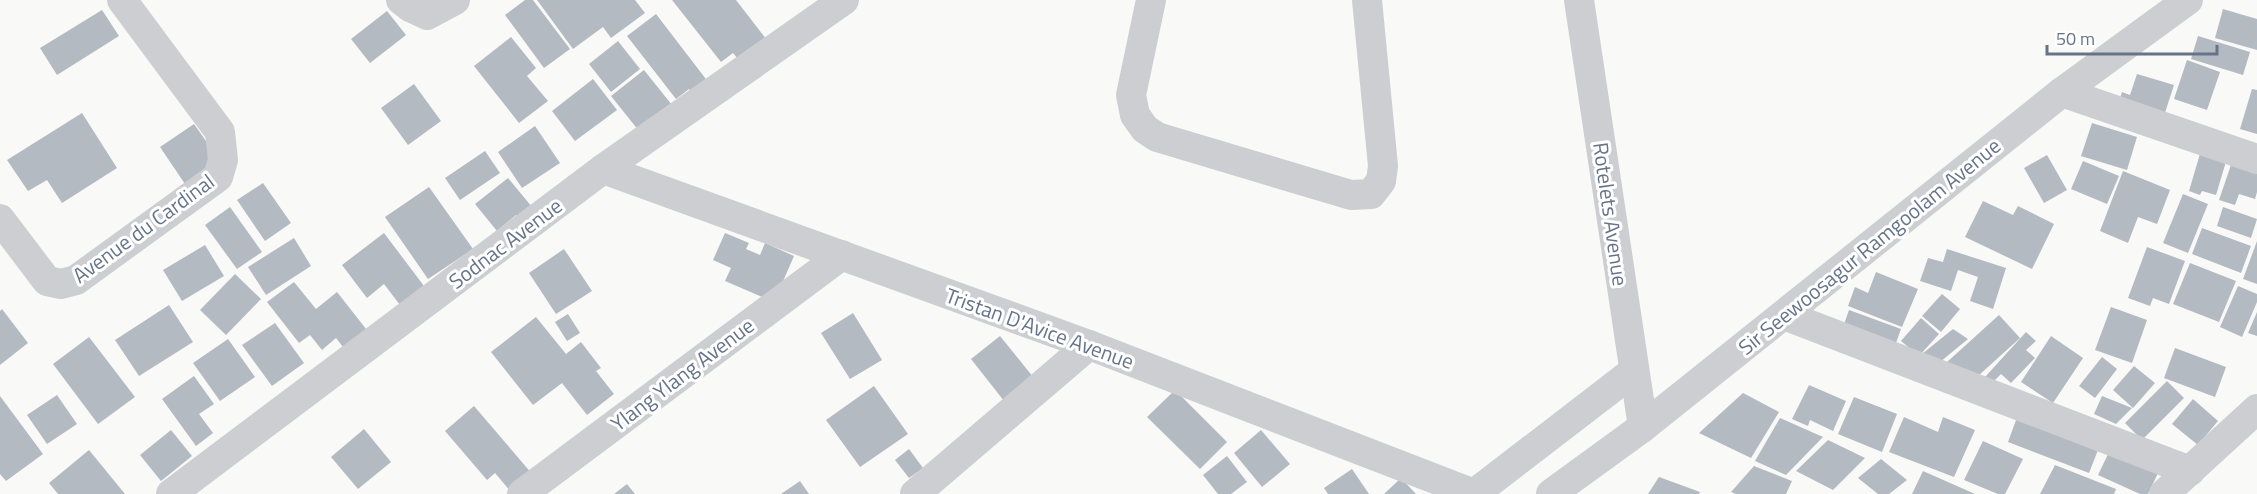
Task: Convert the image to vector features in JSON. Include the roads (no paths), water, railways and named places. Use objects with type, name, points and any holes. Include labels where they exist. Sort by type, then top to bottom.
[{"type":"street","name":"Avenue du Cardinal","points":[[0,219],[47,281],[62,284],[76,280],[218,177],[223,160],[220,132],[122,0]]},
{"type":"street","points":[[401,0],[428,15],[455,0]]},
{"type":"street","name":"Sodnac Avenue","points":[[171,494],[603,169],[844,0]]},
{"type":"street","points":[[1151,0],[1131,95],[1135,116],[1145,129],[1157,137],[1351,195],[1371,194],[1381,181],[1383,166],[1367,0]]},
{"type":"street","name":"Rotelets Avenue","points":[[1579,0],[1643,427]]},
{"type":"street","name":"Sir Seewoosagur Ramgoolam Avenue","points":[[1551,494],[1643,427],[2062,92],[2188,0]]},
{"type":"street","points":[[2062,92],[2257,159]]},
{"type":"street","name":"Tristan D'Avice Avenue","points":[[603,169],[1089,345],[1474,494]]},
{"type":"street","name":"Ylang Ylang Avenue","points":[[522,494],[842,255]]},
{"type":"street","points":[[1784,315],[2190,471]]},
{"type":"street","points":[[915,494],[1089,345]]},
{"type":"street","points":[[1474,494],[1634,371]]},
{"type":"street","points":[[2164,494],[2257,409]]}]
